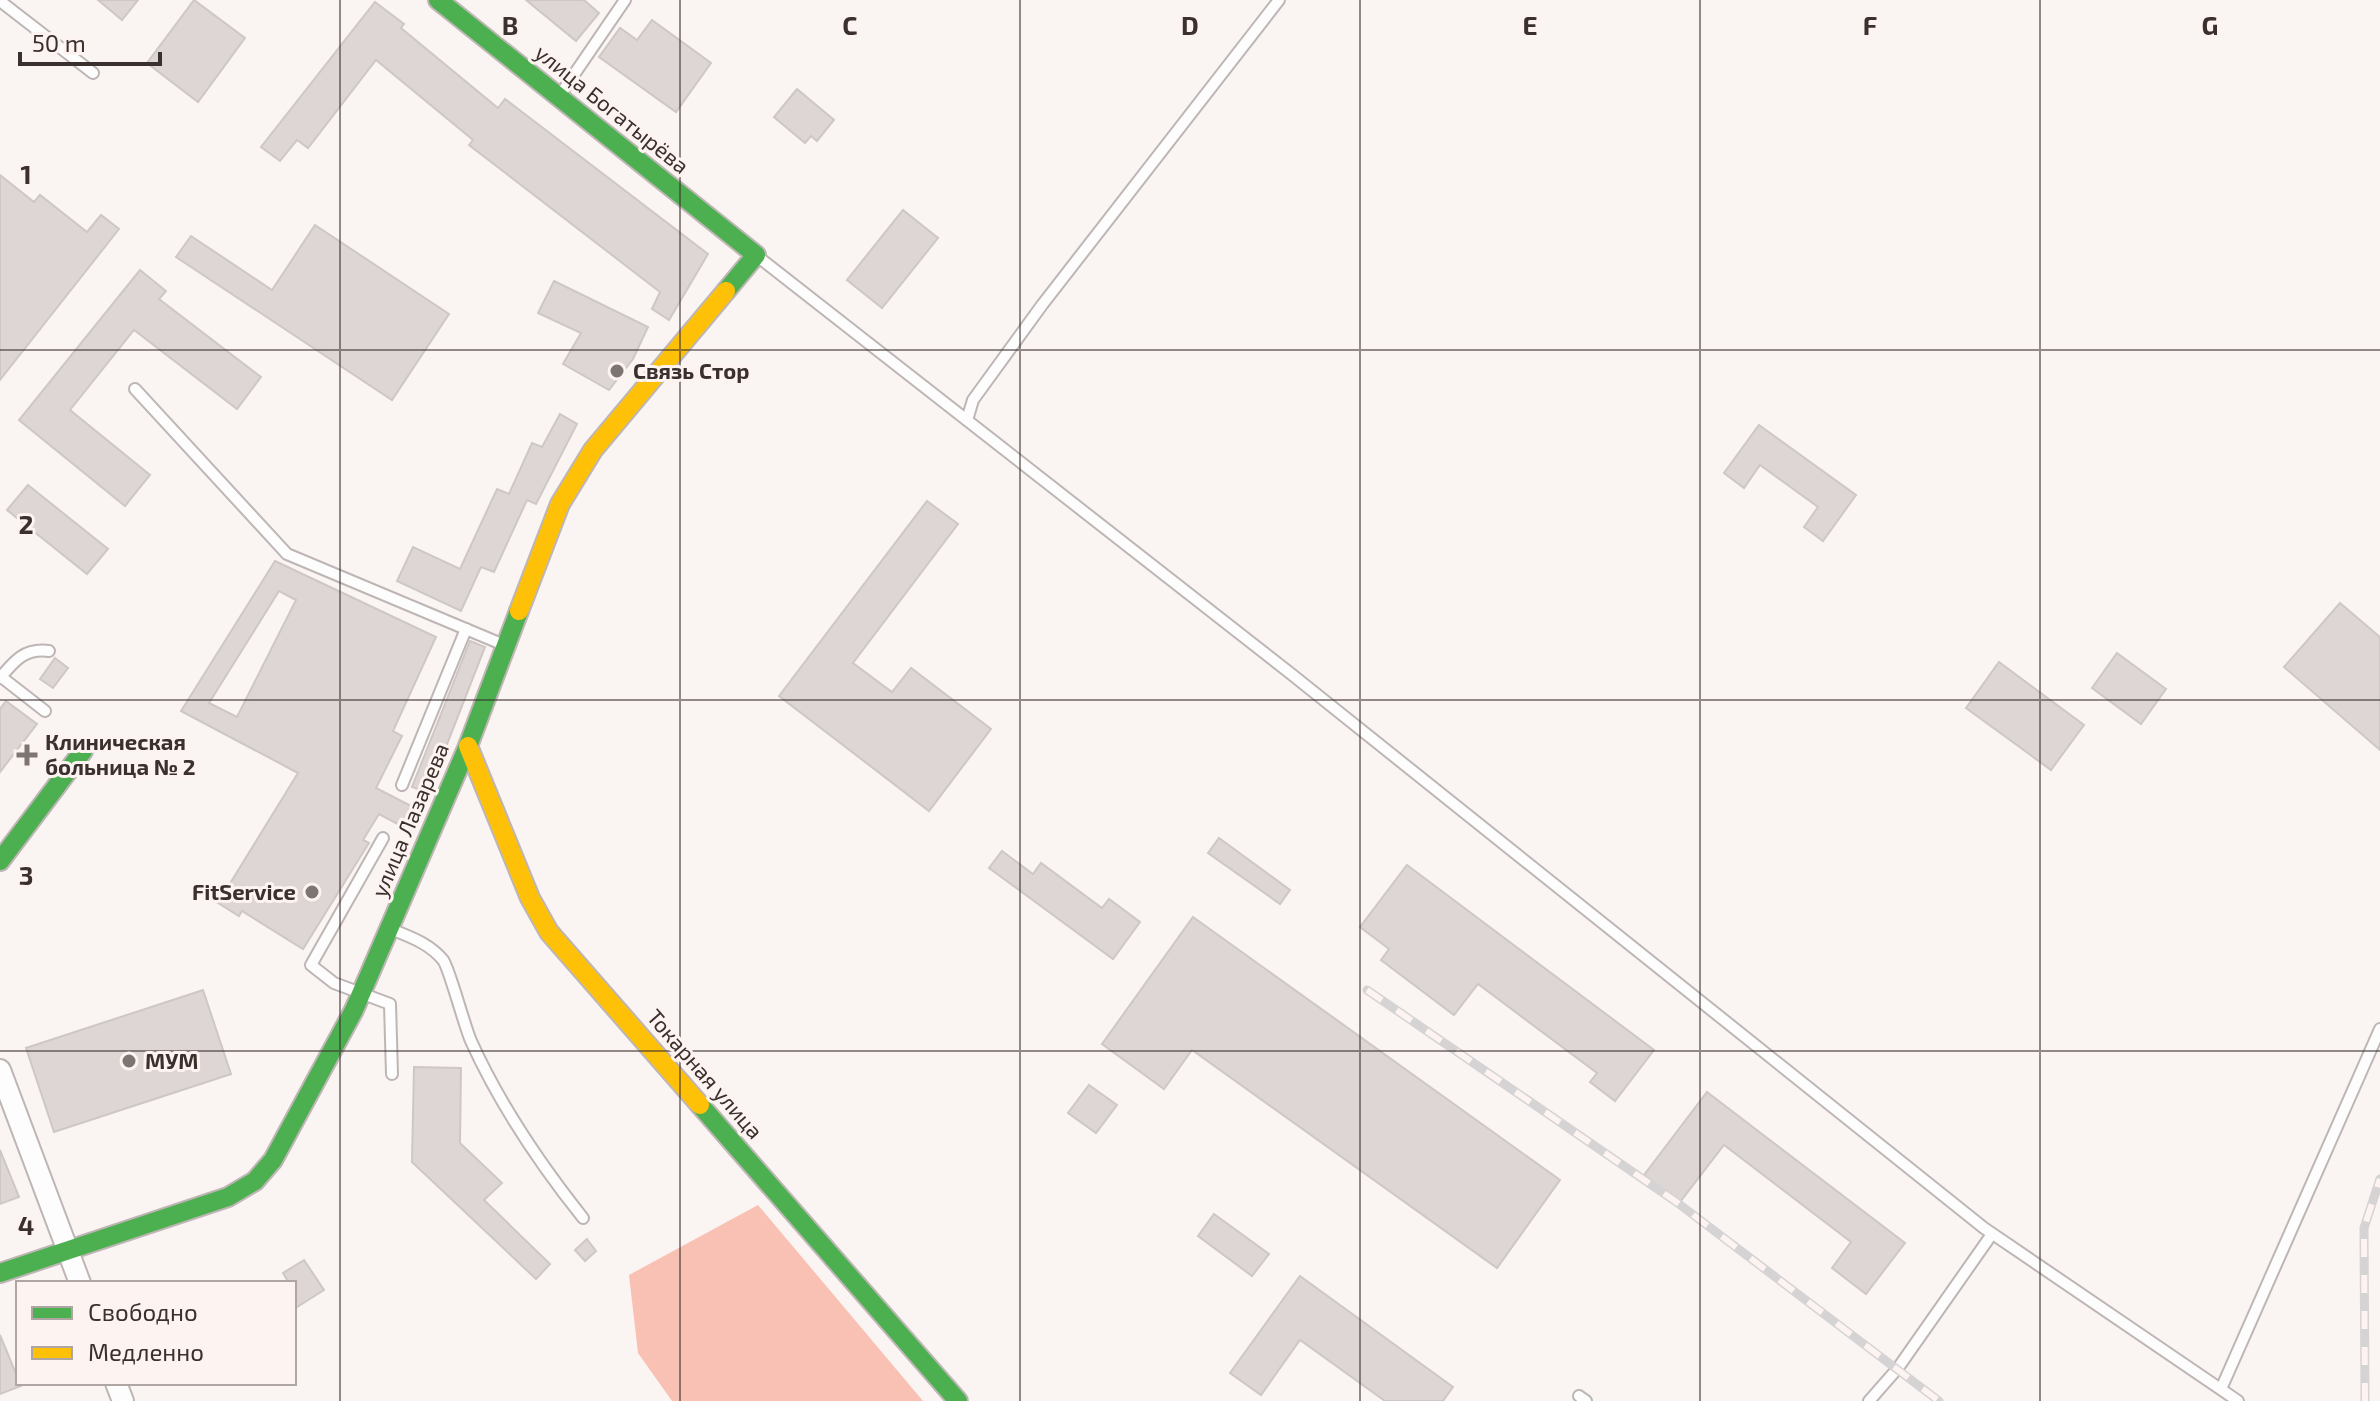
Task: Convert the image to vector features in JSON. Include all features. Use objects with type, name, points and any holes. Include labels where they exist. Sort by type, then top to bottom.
[{"type":"street","name":"улица Богатырёва","points":[[438,0],[756,255]]},
{"type":"street","name":"улица Лазарева","points":[[0,1273],[228,1197],[255,1181],[273,1160],[363,991],[468,746],[560,504],[593,450],[756,255]]},
{"type":"street","name":"Токарная улица","points":[[468,746],[530,898],[549,932],[958,1401]]},
{"type":"street","points":[[0,861],[83,751]]},
{"type":"street","points":[[0,1070],[79,1281]]},
{"type":"lane","points":[[559,97],[625,0]]},
{"type":"lane","points":[[967,420],[973,400],[1042,305],[1279,0]]},
{"type":"lane","points":[[0,1],[93,73]]},
{"type":"lane","points":[[756,255],[1992,1234],[2238,1401]]},
{"type":"lane","points":[[135,389],[287,554],[506,646]]},
{"type":"lane","points":[[402,785],[466,629]]},
{"type":"lane","points":[[45,711],[0,677],[21,655],[34,649],[49,651]]},
{"type":"lane","points":[[383,838],[311,965],[334,983],[363,991],[390,1004],[392,1074]]},
{"type":"lane","points":[[390,928],[425,943],[446,962],[471,1041],[499,1098],[555,1183],[583,1218]]},
{"type":"lane","points":[[2221,1389],[2380,1029]]},
{"type":"lane","points":[[1869,1401],[1898,1368],[1992,1234]]},
{"type":"shaded area","points":[[758,1205],[923,1401],[672,1401],[638,1353],[629,1275]]},
{"type":"building","points":[[98,0],[138,0],[122,20]]},
{"type":"building","points":[[194,0],[245,38],[198,102],[147,63]]},
{"type":"building","points":[[526,0],[584,0],[599,13],[576,41]]},
{"type":"building","points":[[375,2],[404,24],[401,28],[498,108],[505,99],[708,254],[669,320],[652,309],[660,292],[469,145],[473,140],[376,60],[308,148],[297,140],[280,161],[261,147]]},
{"type":"building","points":[[652,20],[711,63],[676,112],[599,57],[620,28],[637,40]]},
{"type":"building","points":[[797,89],[834,120],[817,141],[811,136],[805,143],[774,117]]},
{"type":"building","points":[[0,175],[34,202],[40,195],[87,232],[101,215],[119,229],[0,380]]},
{"type":"building","points":[[903,210],[938,238],[882,308],[847,280]]},
{"type":"building","points":[[315,225],[449,314],[392,400],[176,257],[191,236],[272,290]]},
{"type":"building","points":[[140,270],[166,291],[159,299],[261,377],[237,409],[134,330],[70,410],[150,475],[125,506],[19,420]]},
{"type":"building","points":[[554,281],[648,327],[633,359],[609,390],[563,364],[581,333],[538,313]]},
{"type":"building","points":[[560,414],[577,424],[536,504],[527,500],[494,572],[481,567],[461,611],[397,581],[413,547],[460,569],[497,489],[509,494],[532,443],[542,447]]},
{"type":"building","points":[[1759,425],[1856,495],[1823,541],[1804,527],[1818,507],[1760,465],[1744,488],[1724,473]]},
{"type":"building","points":[[28,485],[108,549],[87,574],[7,510]]},
{"type":"building","points":[[927,501],[958,524],[853,663],[892,692],[911,668],[991,729],[929,811],[779,696]]},
{"type":"building","points":[[275,561],[436,637],[393,731],[402,736],[376,788],[413,807],[403,827],[379,814],[363,840],[369,843],[303,949],[242,911],[239,916],[218,903],[298,773],[181,711]],"holes":[[[279,591],[296,600],[237,717],[209,703]]]},
{"type":"building","points":[[2340,603],[2380,637],[2380,750],[2284,667]]},
{"type":"building","points":[[470,641],[485,647],[428,793],[412,787]]},
{"type":"building","points":[[2117,653],[2166,689],[2141,724],[2092,688]]},
{"type":"building","points":[[55,658],[68,668],[53,688],[40,679]]},
{"type":"building","points":[[1999,662],[2084,725],[2051,770],[1966,708]]},
{"type":"building","points":[[6,701],[37,724],[0,772],[0,709]]},
{"type":"building","points":[[1219,838],[1290,890],[1280,904],[1208,853]]},
{"type":"building","points":[[1002,851],[1033,874],[1041,863],[1102,908],[1109,899],[1140,922],[1113,959],[989,868]]},
{"type":"building","points":[[1407,865],[1654,1050],[1615,1101],[1590,1082],[1597,1073],[1478,984],[1454,1015],[1381,960],[1389,949],[1360,927]]},
{"type":"building","points":[[1193,917],[1560,1180],[1497,1268],[1192,1050],[1164,1089],[1102,1044]]},
{"type":"building","name":"МУМ","points":[[203,990],[231,1074],[54,1132],[26,1048]]},
{"type":"building","points":[[414,1067],[461,1068],[460,1143],[502,1183],[484,1200],[550,1264],[536,1279],[412,1162]]},
{"type":"building","points":[[1089,1085],[1117,1105],[1096,1133],[1068,1113]]},
{"type":"building","points":[[1707,1092],[1905,1243],[1866,1294],[1832,1268],[1851,1242],[1724,1145],[1680,1202],[1644,1175]]},
{"type":"building","points":[[0,1150],[19,1197],[0,1204]]},
{"type":"building","points":[[1214,1214],[1269,1254],[1252,1276],[1198,1236]]},
{"type":"building","points":[[587,1239],[596,1251],[585,1261],[575,1250]]},
{"type":"building","points":[[304,1260],[324,1290],[296,1308],[296,1281],[288,1281],[283,1273]]},
{"type":"building","points":[[1300,1276],[1453,1387],[1443,1401],[1385,1401],[1300,1340],[1261,1395],[1230,1373]]},
{"type":"building","points":[[0,1335],[16,1374],[16,1385],[21,1386],[0,1394]]},
{"type":"railway","points":[[1367,990],[1675,1201],[1939,1401]]},
{"type":"railway","points":[[2365,1401],[2364,1228],[2380,1179]]},
{"type":"traffic: fast","points":[[438,0],[756,255],[726,291]]},
{"type":"traffic: fast","points":[[0,1273],[228,1197],[255,1181],[273,1160],[354,1010],[468,746],[519,611]]},
{"type":"traffic: fast","points":[[0,861],[83,751]]},
{"type":"traffic: fast","points":[[700,1105],[958,1401]]},
{"type":"traffic: slow","points":[[519,611],[560,504],[593,450],[726,291]]},
{"type":"traffic: slow","points":[[468,746],[530,898],[549,932],[700,1105]]},
{"type":"place","name":"Связь Стор","points":[[617,371]]},
{"type":"place","name":"Клиническая больница № 2","points":[[27,755]]},
{"type":"place","name":"FitService","points":[[312,892]]},
{"type":"place","name":"МУМ","points":[[129,1061]]}]
